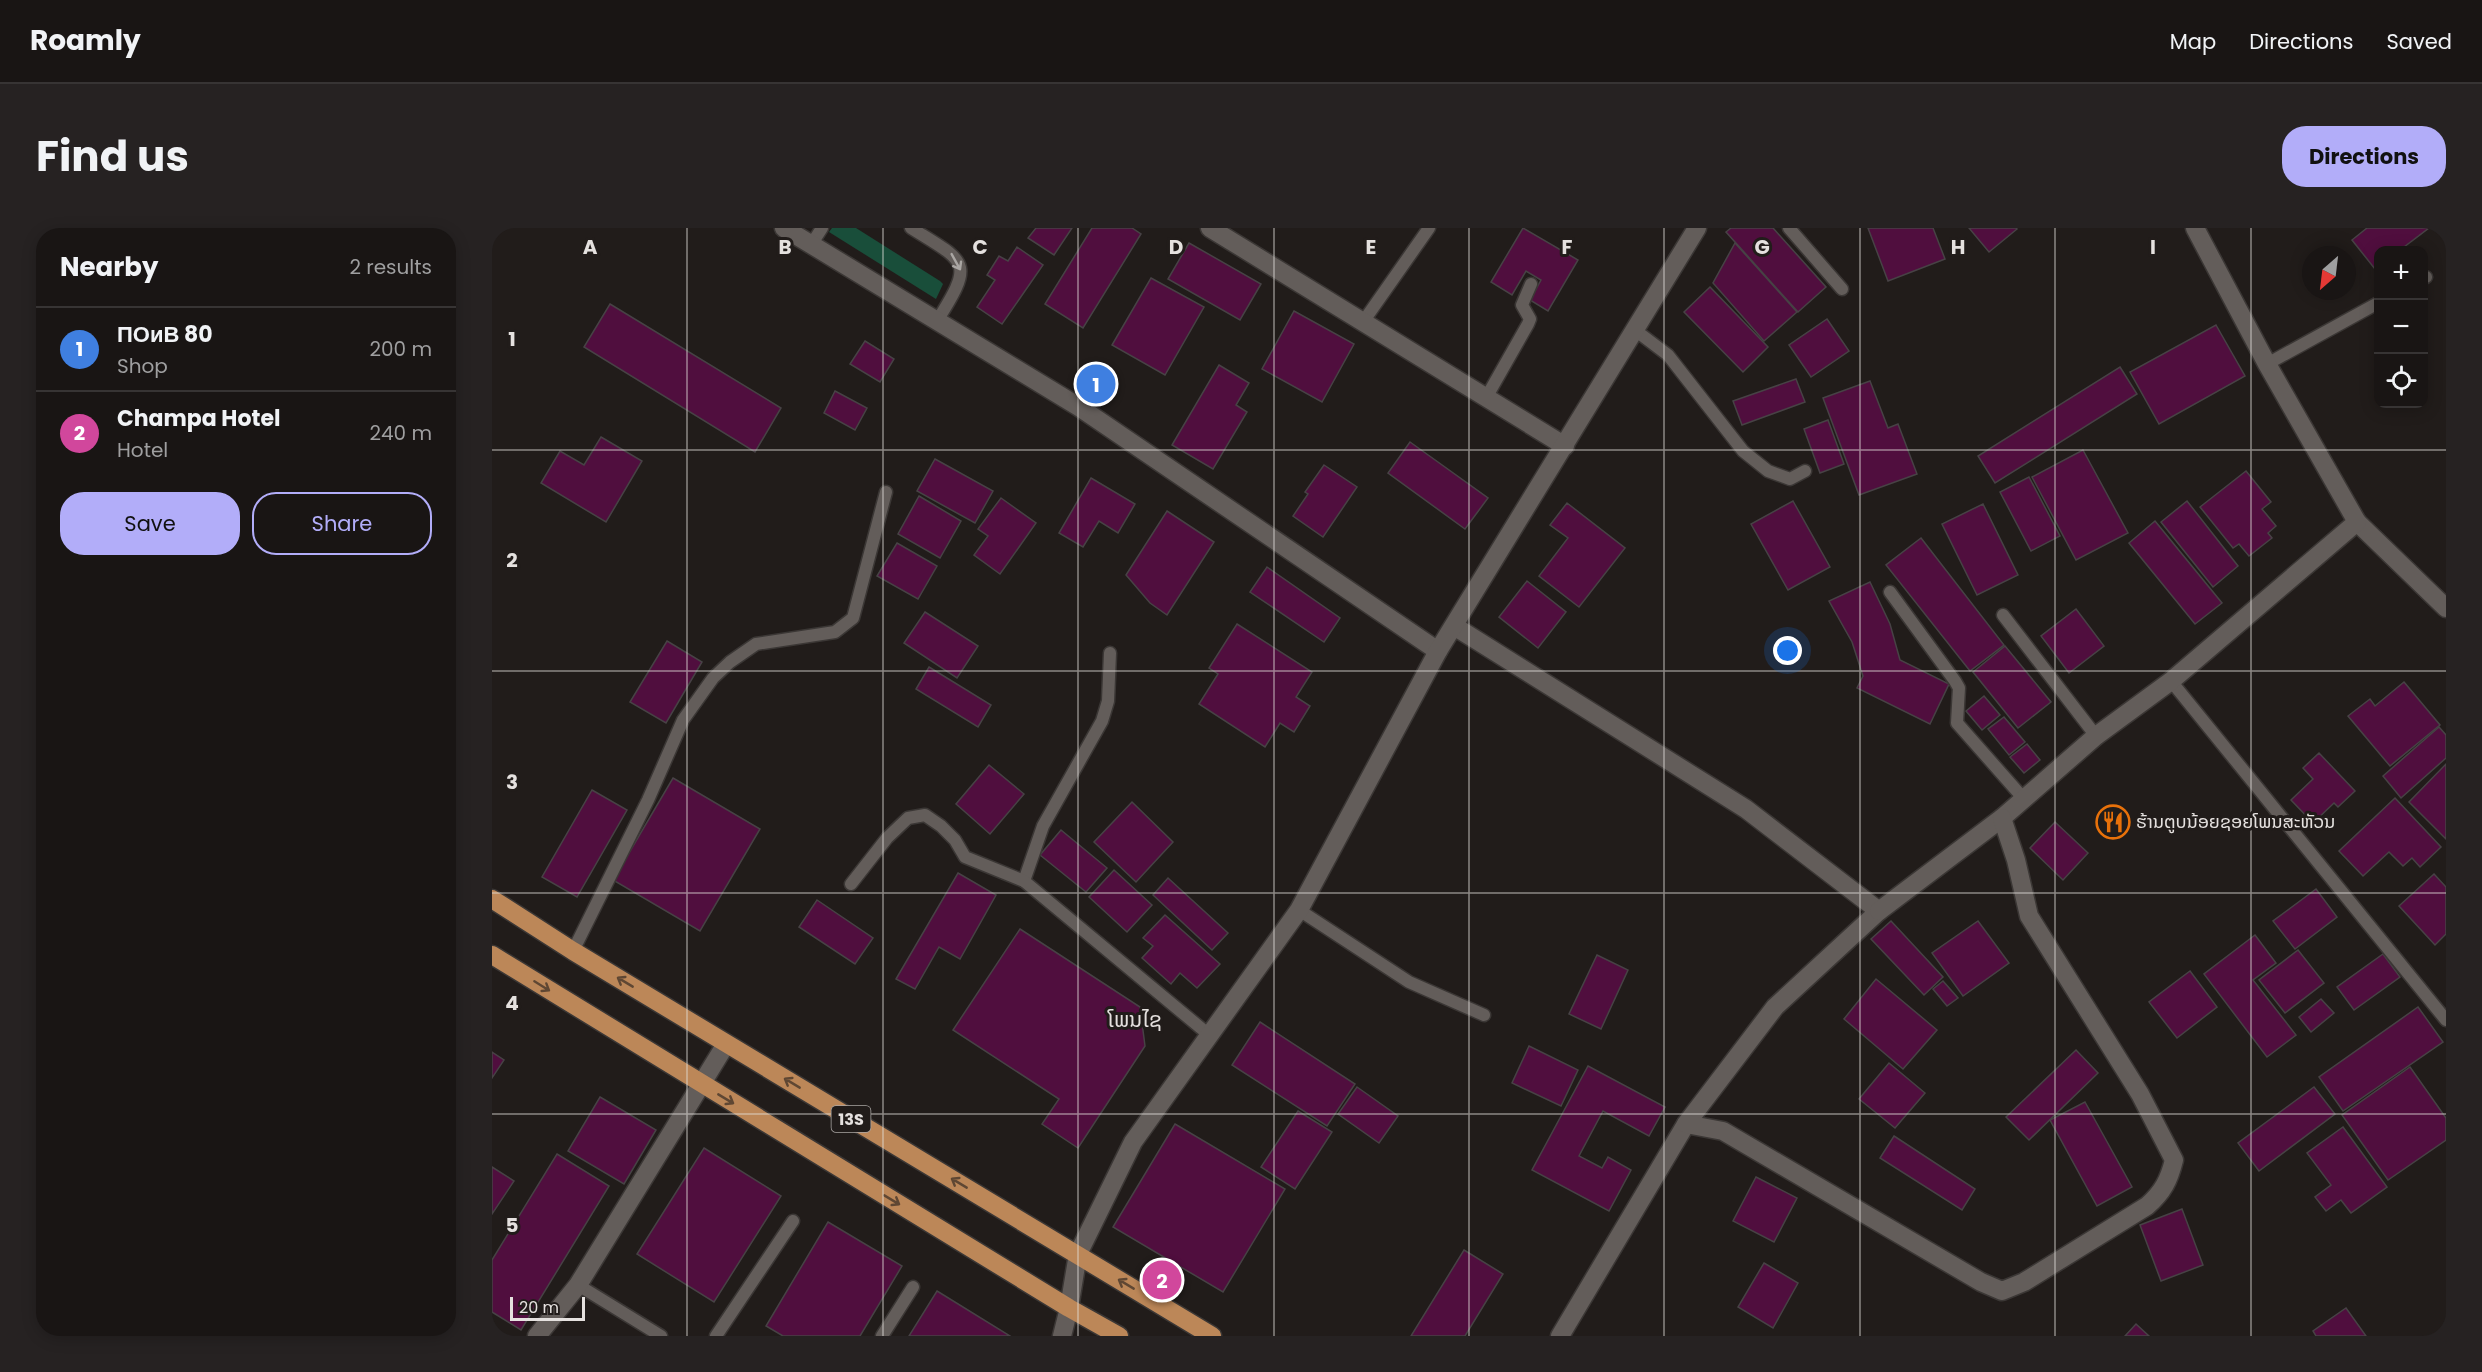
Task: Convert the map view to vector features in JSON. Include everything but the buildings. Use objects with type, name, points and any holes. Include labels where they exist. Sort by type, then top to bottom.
[{"type":"highway","name":"13S","points":[[492,899],[726,1044],[1212,1336]]},
{"type":"highway","name":"13S","points":[[492,955],[1069,1308],[1119,1336]]},
{"type":"street","points":[[784,228],[1079,407],[1438,651]]},
{"type":"street","points":[[1210,228],[1566,446]]},
{"type":"street","points":[[1062,1336],[1078,1254],[1132,1142],[1299,910],[1438,651],[1566,446],[1697,228]]},
{"type":"street","points":[[2195,228],[2267,364],[2357,522],[2446,608]]},
{"type":"street","points":[[1560,1336],[1686,1124],[1775,1007],[1879,911],[2002,818],[2096,736],[2171,681],[2357,522]]},
{"type":"street","points":[[1454,626],[1746,809],[1879,911]]},
{"type":"street","points":[[1686,1124],[1722,1131],[1981,1282],[2002,1291],[2024,1282],[2147,1206],[2160,1195],[2169,1180],[2174,1160],[2140,1094],[2029,916],[2016,860],[2002,818]]},
{"type":"street","points":[[537,1336],[578,1285],[726,1044]]},
{"type":"lane","points":[[812,245],[822,228]]},
{"type":"lane","points":[[911,228],[951,253],[958,261],[962,274],[937,321]]},
{"type":"lane","points":[[1363,322],[1430,228]]},
{"type":"lane","points":[[1789,228],[1842,289]]},
{"type":"lane","points":[[1486,398],[1530,319],[1522,305],[1531,284]]},
{"type":"lane","points":[[2267,364],[2374,306]]},
{"type":"lane","points":[[1635,330],[1668,355],[1743,451],[1768,471],[1790,479],[1805,471]]},
{"type":"lane","points":[[573,951],[648,800],[683,720],[713,678],[730,662],[756,644],[835,632],[853,618],[886,492]]},
{"type":"lane","points":[[1890,592],[1959,688],[1957,723],[2024,799]]},
{"type":"lane","points":[[2003,615],[2096,736]]},
{"type":"lane","points":[[1024,881],[1043,826],[1102,721],[1108,701],[1110,653]]},
{"type":"lane","points":[[2171,681],[2446,1020]]},
{"type":"lane","points":[[851,884],[887,838],[908,818],[925,815],[955,840],[965,857],[1024,881],[1208,1034]]},
{"type":"lane","points":[[1299,910],[1409,982],[1484,1015]]},
{"type":"lane","points":[[716,1336],[793,1221]]},
{"type":"lane","points":[[578,1285],[661,1336]]},
{"type":"lane","points":[[882,1336],[913,1287]]},
{"type":"green space","points":[[832,228],[856,228],[940,281],[943,284],[936,299],[829,232]]},
{"type":"place","name":"ПОиВ 80","points":[[1096,384]]},
{"type":"place","name":"ຮ້ານຕູບນ້ອຍຊອຍໂພນສະຫັວນ","points":[[2113,822]]},
{"type":"place","name":"Champa Hotel","points":[[1162,1280]]},
{"type":"district","name":"ໂພນໄຊ","points":[[1135,1020]]}]
